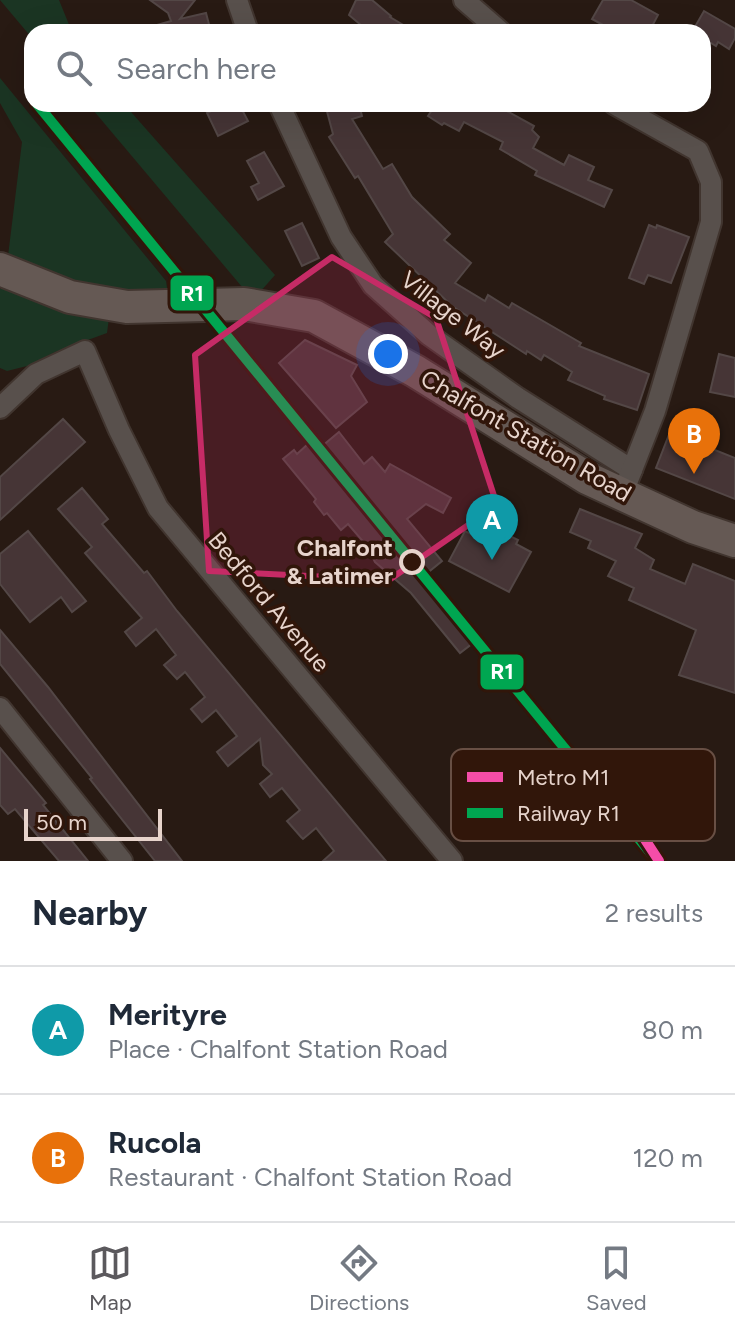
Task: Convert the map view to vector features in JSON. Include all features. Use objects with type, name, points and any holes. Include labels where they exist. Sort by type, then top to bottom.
[{"type":"main road","name":"Chalfont Station Road","points":[[0,269],[70,297],[127,307],[244,304],[314,316],[415,371],[587,478],[627,482],[693,527],[735,541]]},
{"type":"street","points":[[237,0],[245,24]]},
{"type":"street","points":[[464,0],[492,24]]},
{"type":"street","name":"Village Way","points":[[283,112],[341,237],[373,285],[429,335],[518,398],[627,482]]},
{"type":"street","points":[[627,482],[655,411],[711,222],[711,182],[698,151],[628,112]]},
{"type":"street","name":"Bedford Avenue","points":[[4,396],[36,374],[85,351],[119,430],[158,508],[452,861]]},
{"type":"street","points":[[0,708],[122,861]]},
{"type":"highlighted area","points":[[332,257],[436,318],[497,505],[389,580],[209,571],[195,355]]},
{"type":"green space","points":[[0,0],[59,0],[69,24],[24,24],[24,28]]},
{"type":"green space","points":[[0,78],[24,107],[24,112],[28,112],[166,281],[168,294],[88,288],[8,256],[22,142],[0,103]]},
{"type":"green space","points":[[95,112],[131,112],[275,275],[253,300]]},
{"type":"green space","points":[[0,289],[109,318],[107,333],[27,366],[7,371],[0,368]]},
{"type":"building","points":[[150,0],[195,0],[180,19],[206,13],[209,24],[160,24],[171,21],[168,13]]},
{"type":"building","points":[[356,0],[372,0],[402,24],[360,24],[349,15]]},
{"type":"building","points":[[603,0],[631,0],[658,15],[653,24],[601,24],[592,19]]},
{"type":"building","points":[[704,11],[735,29],[735,38],[729,49],[718,42],[716,46],[711,43],[711,24],[697,24]]},
{"type":"building","points":[[243,112],[248,121],[218,136],[207,113]]},
{"type":"building","points":[[327,112],[361,112],[362,116],[352,119],[383,169],[392,164],[412,197],[450,234],[444,240],[471,263],[455,283],[485,301],[488,295],[509,308],[512,303],[581,343],[579,346],[649,374],[637,410],[604,399],[605,396],[568,380],[572,372],[544,355],[541,360],[527,351],[526,354],[452,306],[385,242],[393,234],[358,176],[355,178],[329,137],[333,134]]},
{"type":"building","points":[[431,112],[509,112],[534,126],[532,130],[539,137],[533,148],[564,165],[569,155],[594,167],[588,180],[612,190],[604,207],[535,175],[537,171],[500,149],[503,142],[464,122],[459,131],[428,116]]},
{"type":"building","points":[[264,152],[284,186],[258,200],[251,187],[259,183],[247,161]]},
{"type":"building","points":[[302,223],[319,258],[302,266],[285,231]]},
{"type":"building","points":[[649,225],[689,237],[671,283],[648,275],[644,284],[629,278]]},
{"type":"building","points":[[305,340],[357,365],[351,376],[367,402],[336,428],[279,363]]},
{"type":"building","points":[[719,354],[735,358],[735,397],[710,392]]},
{"type":"building","points":[[63,419],[85,442],[0,520],[0,477]]},
{"type":"building","points":[[339,432],[364,464],[372,457],[385,472],[390,464],[451,498],[443,513],[426,504],[407,519],[442,561],[420,579],[473,643],[460,653],[411,593],[375,562],[367,546],[348,524],[341,530],[327,513],[324,515],[314,502],[316,499],[283,459],[294,450],[297,454],[308,444],[315,452]]},
{"type":"building","points":[[670,432],[735,458],[735,499],[656,468]]},
{"type":"building","points":[[82,488],[108,519],[102,524],[144,573],[147,571],[386,861],[323,861],[334,851],[316,828],[303,839],[287,821],[300,810],[282,788],[270,797],[260,784],[272,774],[263,765],[260,739],[228,766],[223,760],[217,752],[237,736],[216,710],[202,722],[191,709],[205,697],[185,672],[177,679],[164,665],[176,655],[156,629],[136,646],[125,632],[142,618],[85,553],[92,547],[58,509]]},
{"type":"building","points":[[580,509],[642,534],[635,548],[654,560],[650,569],[685,584],[693,564],[735,581],[735,693],[679,675],[696,630],[629,600],[634,588],[608,576],[616,561],[588,548],[591,541],[570,532]]},
{"type":"building","points":[[479,521],[518,540],[516,544],[531,552],[509,592],[449,561],[465,531],[473,535]]},
{"type":"building","points":[[28,531],[86,601],[72,612],[61,597],[30,622],[0,584],[0,554]]},
{"type":"building","points":[[0,630],[48,687],[182,861],[155,861],[90,779],[0,664]]},
{"type":"building","points":[[0,748],[46,803],[43,805],[88,861],[59,861],[15,809],[8,814],[0,805]]},
{"type":"metro line","name":"M1","points":[[646,841],[659,861]]},
{"type":"rail line","name":"R1","points":[[44,112],[565,749]]},
{"type":"rail line","name":"R1","points":[[641,841],[657,861]]},
{"type":"place","name":"Rucola","points":[[694,474]]},
{"type":"place","name":"Merityre","points":[[492,560]]},
{"type":"place","name":"Chalfont & Latimer","points":[[412,562]]}]
